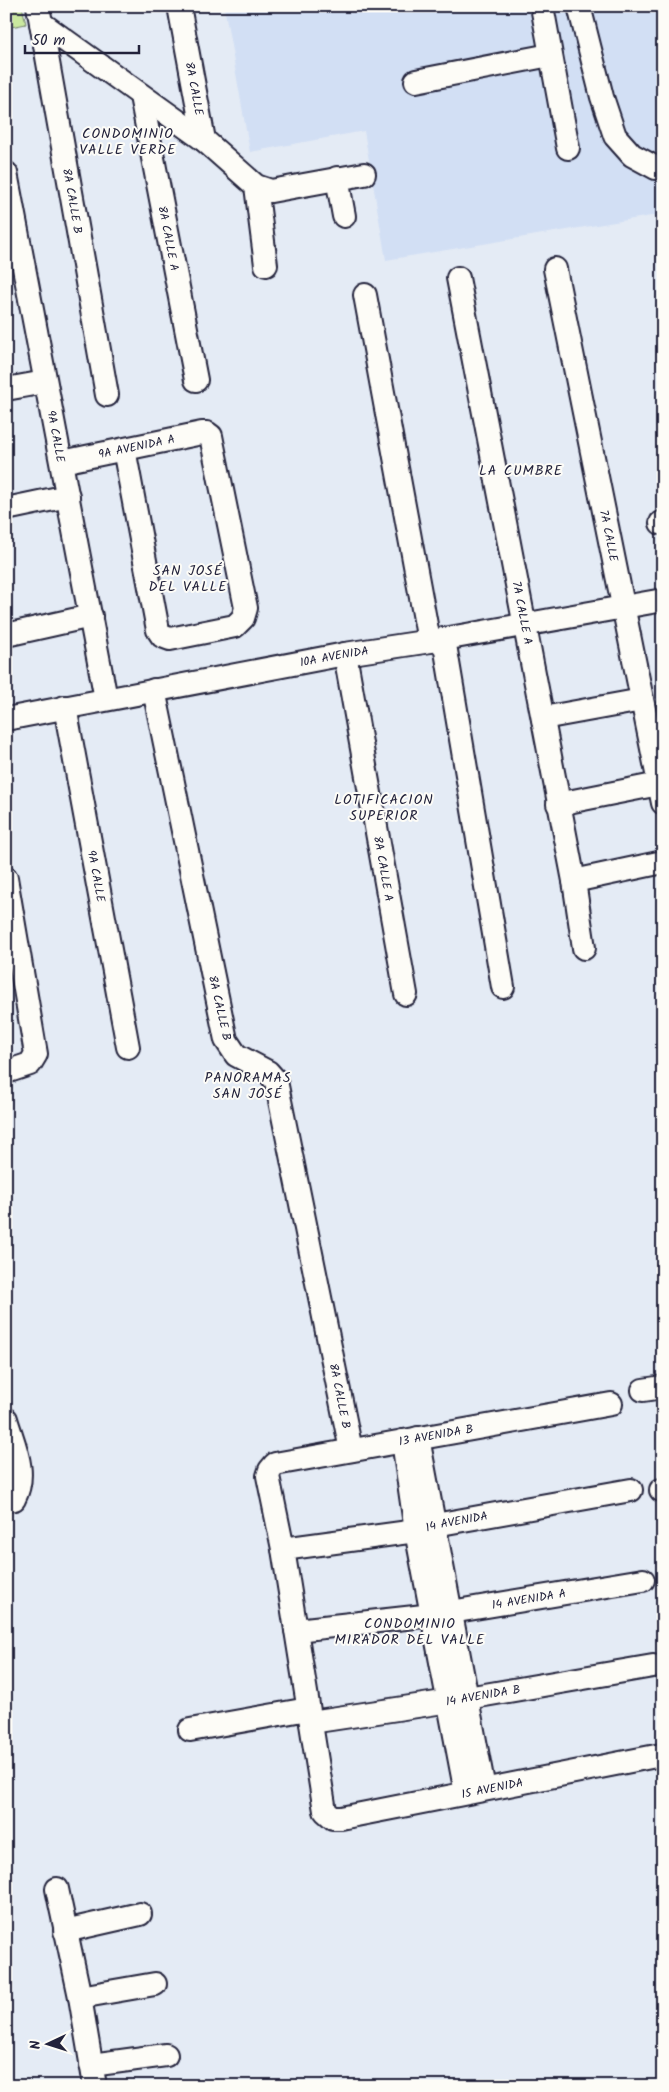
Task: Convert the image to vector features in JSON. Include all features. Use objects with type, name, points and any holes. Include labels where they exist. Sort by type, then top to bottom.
[{"type":"street","name":"8A CALLE","points":[[179,6],[204,140]]},
{"type":"street","points":[[542,6],[568,148]]},
{"type":"street","points":[[579,6],[602,97],[615,136],[632,154],[656,168],[663,168]]},
{"type":"street","points":[[40,14],[141,96],[204,140],[256,186],[272,191],[364,174]]},
{"type":"street","name":"8A CALLE B","points":[[40,14],[107,395]]},
{"type":"street","points":[[416,81],[550,55]]},
{"type":"street","name":"8A CALLE A","points":[[141,96],[196,380]]},
{"type":"street","name":"9A CALLE","points":[[6,173],[10,217],[62,462],[106,699]]},
{"type":"street","points":[[337,178],[344,216]]},
{"type":"street","points":[[256,186],[266,265]]},
{"type":"street","name":"7A CALLE","points":[[555,269],[661,794]]},
{"type":"street","name":"7A CALLE A","points":[[458,278],[526,624],[558,804],[574,881],[584,948]]},
{"type":"street","points":[[365,295],[436,640],[503,987]]},
{"type":"street","points":[[6,389],[45,382]]},
{"type":"street","name":"9A AVENIDA A","points":[[62,462],[124,449],[202,433],[207,433],[211,436],[246,608],[243,618],[235,626],[170,639],[162,636],[158,630],[124,449]]},
{"type":"street","points":[[6,509],[68,496]]},
{"type":"street","name":"10A AVENIDA","points":[[6,718],[345,654],[663,600]]},
{"type":"street","points":[[6,635],[91,616]]},
{"type":"street","name":"8A CALLE A","points":[[345,654],[406,994]]},
{"type":"street","name":"8A CALLE B","points":[[154,690],[226,1040],[236,1055],[268,1072],[276,1081],[351,1450]]},
{"type":"street","points":[[543,718],[642,700]]},
{"type":"street","name":"9A CALLE","points":[[65,707],[128,1047]]},
{"type":"street","points":[[558,804],[661,794]]},
{"type":"street","points":[[574,881],[663,862]]},
{"type":"street","points":[[6,878],[36,1054],[30,1064],[6,1072]]},
{"type":"street","name":"13 AVENIDA B","points":[[283,1549],[268,1476],[275,1464],[611,1404]]},
{"type":"street","points":[[6,1419],[21,1473],[20,1488],[10,1500]]},
{"type":"street","points":[[411,1439],[425,1528],[475,1791]]},
{"type":"street","name":"14 AVENIDA","points":[[283,1549],[425,1528],[631,1490]]},
{"type":"street","points":[[283,1549],[310,1716]]},
{"type":"street","name":"14 AVENIDA A","points":[[296,1630],[442,1613],[643,1580]]},
{"type":"street","name":"14 AVENIDA B","points":[[190,1730],[458,1699],[653,1666]]},
{"type":"street","name":"15 AVENIDA","points":[[310,1716],[325,1811],[333,1818],[341,1818],[661,1755]]},
{"type":"street","points":[[57,1889],[80,1997],[93,2075],[166,2054]]},
{"type":"street","points":[[65,1931],[140,1914]]},
{"type":"street","points":[[80,1997],[155,1984]]},
{"type":"shaded area","points":[[224,6],[663,6],[663,214],[386,260],[364,131],[250,152]]},
{"type":"green space","points":[[6,6],[22,6],[26,24],[6,28]]},
{"type":"district","name":"CONDOMINIO VALLE VERDE","points":[[128,142]]},
{"type":"district","name":"LA CUMBRE","points":[[521,470]]},
{"type":"district","name":"SAN JOSÉ DEL VALLE","points":[[188,578]]},
{"type":"district","name":"LOTIFICACION SUPERIOR","points":[[384,808]]},
{"type":"district","name":"PANORAMAS SAN JOSÉ","points":[[248,1086]]},
{"type":"district","name":"CONDOMINIO MIRADOR DEL VALLE","points":[[410,1632]]}]
